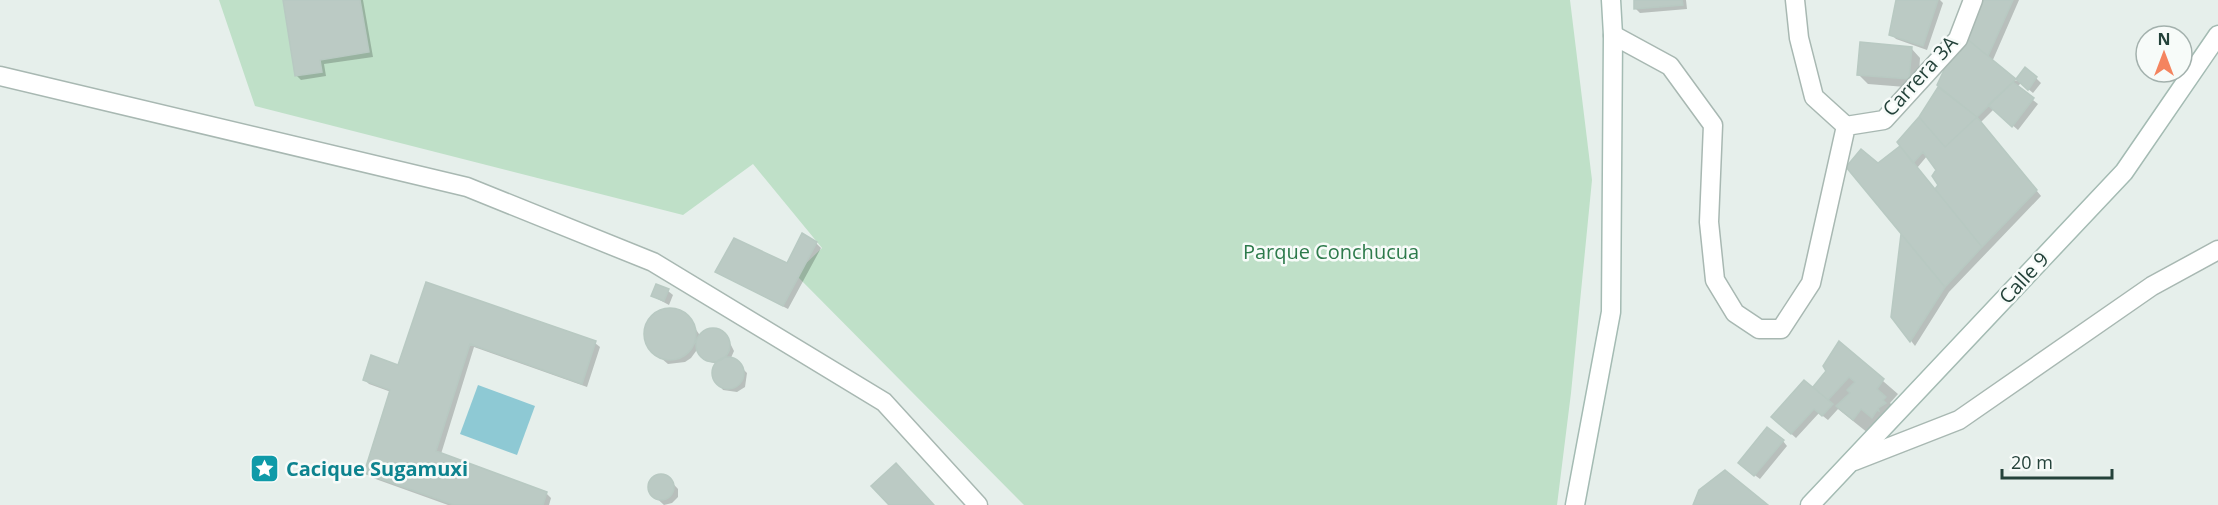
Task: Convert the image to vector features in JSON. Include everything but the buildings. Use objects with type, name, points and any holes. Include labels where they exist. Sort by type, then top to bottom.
[{"type":"street","points":[[1575,505],[1611,312],[1613,35],[1611,0]]},
{"type":"street","points":[[1613,35],[1670,66],[1713,125],[1708,222],[1715,280],[1735,314],[1759,329],[1781,329],[1811,283],[1846,126],[1814,97],[1799,38],[1795,0]]},
{"type":"street","name":"Carrera 3A","points":[[1846,126],[1884,120],[1958,39],[1973,0]]},
{"type":"street","name":"Calle 9","points":[[1810,505],[1854,461],[2124,172],[2218,35]]},
{"type":"street","points":[[0,76],[467,187],[653,262],[885,402],[978,505]]},
{"type":"street","points":[[1854,461],[1959,420],[2152,286],[2218,250]]},
{"type":"green space","name":"Parque Conchucua","points":[[219,0],[1570,0],[1592,180],[1571,393],[1557,505],[1024,505],[795,274],[822,248],[753,164],[683,215],[255,106]]},
{"type":"water","points":[[478,385],[535,406],[517,455],[460,434]]},
{"type":"place","name":"Cacique Sugamuxi","points":[[265,469]]}]
